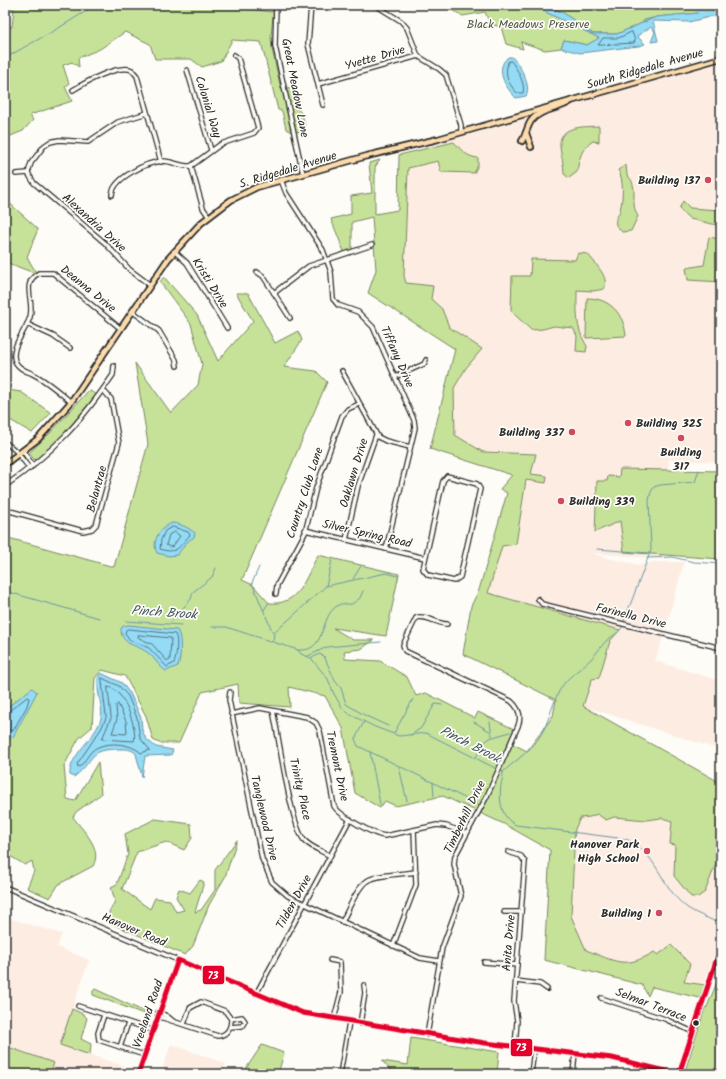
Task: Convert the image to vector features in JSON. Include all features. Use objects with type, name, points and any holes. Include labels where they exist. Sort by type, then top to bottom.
[{"type":"main road","name":"South Ridgedale Avenue","points":[[574,99],[721,58]]},
{"type":"main road","name":"S. Ridgedale Avenue","points":[[5,464],[43,434],[72,402],[174,251],[222,205],[243,193],[281,180],[461,132],[574,99]]},
{"type":"main road","points":[[522,141],[531,121],[539,115],[567,105],[574,99]]},
{"type":"main road","points":[[526,133],[531,147]]},
{"type":"street","name":"Great Meadow Lane","points":[[276,5],[275,46],[304,174]]},
{"type":"street","points":[[311,5],[308,44],[323,105]]},
{"type":"street","points":[[375,5],[404,24],[418,56]]},
{"type":"street","points":[[112,195],[115,186],[140,167],[150,163],[160,162],[191,166],[211,150],[226,141],[254,132],[258,128],[238,58],[234,55]]},
{"type":"street","name":"Yvette Drive","points":[[318,84],[418,56],[441,70],[446,75],[461,125],[461,132]]},
{"type":"street","points":[[73,90],[101,75],[130,69],[137,76],[160,162]]},
{"type":"street","name":"Colonial Way","points":[[187,70],[211,150]]},
{"type":"street","points":[[16,174],[28,173],[31,162],[44,146],[50,142],[59,140],[88,142],[118,122],[147,113]]},
{"type":"street","points":[[191,166],[203,208],[208,217]]},
{"type":"street","name":"Alexandria Drive","points":[[28,173],[34,183],[105,243],[130,270],[150,285]]},
{"type":"street","name":"Tiffany Drive","points":[[281,180],[286,193],[319,241],[331,272],[334,302],[358,312],[370,324],[414,420],[415,428],[386,549]]},
{"type":"street","points":[[274,293],[302,270],[372,245]]},
{"type":"street","name":"Kristi Drive","points":[[174,251],[187,263],[227,328]]},
{"type":"street","name":"Deanna Drive","points":[[72,402],[40,377],[21,369],[17,364],[14,353],[31,312],[30,282],[36,275],[46,271],[56,274],[121,329]]},
{"type":"street","points":[[257,272],[263,276],[290,318]]},
{"type":"street","points":[[132,312],[159,331],[176,360],[177,366]]},
{"type":"street","points":[[27,324],[53,336],[70,348]]},
{"type":"street","points":[[395,377],[424,364],[426,360]]},
{"type":"street","points":[[5,486],[34,466],[71,432],[113,375],[114,366]]},
{"type":"street","points":[[342,371],[376,435],[386,441],[410,447]]},
{"type":"street","name":"Belantrae","points":[[5,506],[10,511],[83,531],[92,529],[96,525],[119,443],[111,399],[103,390]]},
{"type":"street","name":"Country Club Lane","points":[[276,594],[277,585],[305,530],[316,488],[342,416],[348,409],[359,404]]},
{"type":"street","name":"Oaklawn Drive","points":[[346,540],[358,486],[376,435]]},
{"type":"street","points":[[5,442],[34,466]]},
{"type":"street","points":[[20,453],[30,469]]},
{"type":"street","points":[[452,476],[478,485],[480,491],[460,579],[454,581],[425,574],[423,568],[425,558],[444,479],[452,476]]},
{"type":"street","name":"Silver Spring Road","points":[[305,530],[425,558]]},
{"type":"street","name":"Farinella Drive","points":[[538,599],[542,604],[721,648]]},
{"type":"street","name":"Timberhill Drive","points":[[427,1035],[442,948],[460,899],[461,892],[454,860],[456,852],[499,770],[520,722],[520,714],[514,703],[406,653],[403,645],[416,618],[422,617],[438,624],[446,624]]},
{"type":"street","name":"Tanglewood Drive","points":[[230,692],[228,700],[265,867],[277,887],[288,896],[393,946],[427,960],[439,962]]},
{"type":"street","name":"Tremont Drive","points":[[231,714],[255,708],[307,717],[316,724],[321,735],[332,802],[339,812],[381,836],[442,825],[466,834]]},
{"type":"street","name":"Trinity Place","points":[[273,711],[293,812],[301,835],[308,844],[330,856]]},
{"type":"street","name":"Tilden Drive","points":[[256,994],[350,819]]},
{"type":"street","points":[[393,946],[415,888],[416,872],[414,830]]},
{"type":"street","name":"Anita Drive","points":[[508,852],[521,856],[525,861],[514,1001],[517,1021],[515,1047]]},
{"type":"street","points":[[342,922],[361,887],[367,881],[374,878],[416,872]]},
{"type":"street","name":"Hanover Road","points":[[5,887],[303,1013],[427,1035],[612,1058],[679,1074]]},
{"type":"street","points":[[504,912],[521,912]]},
{"type":"street","points":[[679,1074],[721,946]]},
{"type":"street","name":"Vreeland Road","points":[[138,1074],[152,1030],[178,960]]},
{"type":"street","points":[[330,960],[340,962],[341,992],[334,1019]]},
{"type":"street","points":[[484,962],[517,965]]},
{"type":"street","points":[[516,981],[540,984],[547,989]]},
{"type":"street","points":[[360,1024],[365,993],[364,985]]},
{"type":"street","name":"Selmar Terrace","points":[[601,998],[665,1019],[693,1032]]},
{"type":"street","points":[[158,1014],[173,1021],[218,1036],[226,1034],[230,1027],[231,1019],[225,1011],[201,1002],[190,1008],[184,1024]]},
{"type":"street","points":[[78,1006],[152,1030]]},
{"type":"street","points":[[104,1015],[98,1038],[101,1041],[144,1055]]},
{"type":"street","points":[[230,1027],[242,1026],[245,1021],[240,1017],[231,1019]]},
{"type":"street","points":[[340,1074],[349,1022]]},
{"type":"street","points":[[120,1047],[128,1023]]},
{"type":"street","points":[[531,1074],[534,1049]]},
{"type":"street","points":[[573,1074],[575,1053]]},
{"type":"shaded area","points":[[221,5],[273,5],[272,12]]},
{"type":"shaded area","points":[[721,62],[721,462],[669,460],[664,559],[593,553],[603,557],[639,565],[654,562],[684,562],[655,661],[721,681],[721,750],[586,707],[721,783],[721,935],[705,985],[684,982],[654,952],[640,961],[621,963],[586,950],[571,916],[583,706],[592,679],[599,678],[610,641],[620,631],[479,590],[486,567],[490,568],[514,474],[430,449],[455,349],[368,293],[398,210],[399,155]]},
{"type":"shaded area","points":[[5,917],[62,934],[57,947],[89,960],[60,1045],[124,1066],[121,1074],[50,1074],[54,1063],[5,1046]]},
{"type":"shaded area","points":[[171,1044],[226,1064],[223,1074],[167,1074],[162,1070]]},
{"type":"green space","points":[[5,5],[221,5],[272,12],[273,5],[282,5],[273,16],[271,36],[272,49],[281,89],[293,87],[297,108],[302,114],[306,129],[294,133],[286,129],[282,111],[278,110],[261,42],[232,40],[221,61],[202,67],[191,59],[155,59],[150,44],[125,32],[100,49],[78,58],[79,67],[72,62],[63,65],[69,84],[65,87],[72,101],[30,115],[33,120],[23,131],[8,137],[5,140],[5,27],[12,27],[14,9],[5,7]]},
{"type":"green space","name":"Black Meadows Preserve","points":[[443,5],[531,5],[600,38],[587,45],[564,40],[561,48],[545,50],[521,42],[523,49],[506,44],[501,27],[490,24],[485,12],[463,16]]},
{"type":"green space","name":"Black Meadows Preserve","points":[[541,5],[721,5],[721,8],[709,12],[656,17],[617,34],[593,34],[562,12]]},
{"type":"green space","points":[[599,126],[599,142],[593,141],[583,150],[577,172],[569,178],[564,174],[560,146],[563,134],[574,128]]},
{"type":"green space","points":[[454,142],[467,155],[478,158],[478,165],[474,173],[441,172],[438,161],[408,168],[404,276],[406,283],[433,286],[431,299],[442,309],[449,327],[482,349],[466,368],[454,388],[455,435],[483,452],[536,454],[531,474],[547,476],[546,483],[526,480],[516,544],[502,546],[488,593],[620,630],[610,641],[599,678],[592,679],[583,706],[721,783],[721,850],[705,892],[698,897],[691,897],[674,876],[675,845],[670,844],[672,821],[662,818],[646,820],[614,817],[606,820],[597,814],[590,817],[580,818],[575,829],[571,916],[586,950],[613,960],[620,962],[635,961],[654,952],[658,955],[671,945],[690,964],[684,982],[705,985],[700,998],[652,987],[648,996],[642,985],[544,960],[550,850],[504,824],[443,796],[396,806],[385,801],[380,808],[355,793],[343,728],[325,696],[289,687],[290,707],[239,703],[238,684],[202,692],[179,743],[159,743],[153,740],[146,716],[125,676],[102,670],[95,678],[92,727],[79,738],[64,766],[67,799],[75,801],[98,762],[101,794],[76,812],[73,817],[94,846],[96,853],[93,866],[59,884],[50,898],[27,888],[34,871],[32,861],[25,865],[5,853],[5,537],[114,567],[148,444],[135,363],[171,413],[198,385],[202,364],[191,324],[160,282],[164,277],[197,315],[218,361],[253,321],[236,293],[248,293],[275,343],[298,331],[302,340],[284,367],[316,371],[327,382],[242,580],[253,585],[269,603],[279,603],[287,600],[300,589],[318,555],[399,574],[386,636],[333,628],[353,640],[374,640],[361,649],[344,651],[345,659],[380,661],[407,677],[416,696],[426,693],[475,718],[478,712],[514,729],[509,742],[527,751],[553,716],[556,700],[463,654],[471,606],[479,590],[507,493],[500,489],[512,475],[430,449],[455,349],[368,293],[376,270],[372,217],[352,222],[352,252],[345,254],[331,219],[351,214],[351,196],[372,193],[369,163],[380,160],[375,167],[375,214],[398,210],[399,155]]},
{"type":"green space","points":[[626,165],[627,175],[633,184],[634,206],[638,216],[631,231],[622,232],[616,226],[616,219],[619,214],[622,201],[622,184],[618,170]]},
{"type":"green space","points":[[5,199],[38,229],[27,257],[37,274],[5,262]]},
{"type":"green space","points":[[683,201],[690,208],[719,210],[721,212],[721,226],[690,219],[679,209]]},
{"type":"green space","points":[[709,237],[719,239],[721,242],[721,282],[688,280],[686,268],[704,265]]},
{"type":"green space","points":[[578,253],[588,254],[601,271],[605,280],[604,289],[593,291],[577,290],[579,326],[580,332],[587,346],[586,352],[576,351],[577,336],[573,328],[554,326],[531,330],[511,311],[512,276],[530,276],[531,259],[575,260]]},
{"type":"green space","points":[[587,298],[603,301],[609,304],[619,314],[625,328],[626,336],[586,338]]},
{"type":"green space","points":[[5,386],[8,390],[21,392],[51,413],[32,433],[5,417]]},
{"type":"green space","points":[[89,390],[96,395],[59,440],[35,461],[29,453],[51,432]]},
{"type":"green space","points":[[620,469],[721,471],[721,559],[624,552],[620,521],[595,532],[597,481],[607,481],[608,476],[619,477]]},
{"type":"green space","points":[[155,819],[191,824],[192,838],[184,850],[166,842],[137,852],[122,889],[150,909],[155,898],[170,900],[176,912],[184,910],[176,897],[179,889],[190,893],[200,880],[204,882],[195,912],[201,910],[215,890],[215,870],[237,840],[225,877],[209,905],[193,946],[185,955],[112,924],[109,912],[115,901],[111,887],[117,884],[128,854],[125,834]]},
{"type":"green space","points":[[717,982],[721,984],[721,1074],[684,1074],[705,1008],[707,1007]]},
{"type":"green space","points":[[95,989],[145,1012],[144,1014],[93,995],[93,991]]},
{"type":"green space","points":[[72,1009],[83,1014],[87,1018],[81,1039],[91,1044],[90,1055],[60,1045]]},
{"type":"green space","points":[[411,1038],[499,1052],[497,1074],[394,1074],[382,1061],[408,1065]]},
{"type":"green space","points":[[262,1045],[284,1053],[278,1074],[244,1074],[245,1070]]},
{"type":"green space","points":[[5,1046],[54,1063],[50,1074],[5,1074]]},
{"type":"water","points":[[531,5],[541,5],[562,12],[593,34],[617,34],[656,17],[709,12],[721,8],[721,14],[689,22],[653,21],[658,41],[651,42],[655,32],[651,27],[637,36],[645,44],[580,53],[561,48],[564,40],[587,45],[599,38]]},
{"type":"water","points":[[508,57],[512,57],[522,70],[527,87],[526,96],[516,98],[505,83],[501,72],[504,62]]},
{"type":"water","points":[[172,523],[190,529],[195,533],[194,537],[187,542],[177,555],[169,556],[157,553],[155,544],[160,531]]},
{"type":"water","points":[[129,625],[177,630],[180,637],[180,658],[178,666],[166,671],[144,650],[127,642],[122,635],[121,629],[123,626]]},
{"type":"water","points":[[101,673],[122,683],[131,695],[141,718],[142,730],[146,739],[156,747],[173,750],[171,755],[145,756],[142,777],[136,754],[127,749],[110,749],[97,753],[74,777],[70,775],[73,761],[94,732],[101,718],[98,682]]},
{"type":"water","points":[[32,688],[37,692],[13,737],[11,738],[5,732],[5,709]]},
{"type":"waterway","name":"Pinch Brook","points":[[5,58],[96,5]]},
{"type":"waterway","points":[[689,5],[699,9],[702,15],[721,12]]},
{"type":"waterway","points":[[642,23],[644,20],[653,18]]},
{"type":"waterway","points":[[624,621],[651,550],[649,500],[651,492],[654,487],[660,485],[695,482],[699,470]]},
{"type":"waterway","points":[[597,549],[649,553]]},
{"type":"waterway","points":[[647,558],[672,557],[694,562],[721,564]]},
{"type":"waterway","points":[[326,586],[332,560]]},
{"type":"waterway","points":[[353,579],[361,566]]},
{"type":"waterway","points":[[259,567],[252,583],[273,633]]},
{"type":"waterway","points":[[170,623],[191,599],[193,592],[212,577],[216,568]]},
{"type":"waterway","points":[[273,640],[274,633],[326,586],[386,573],[398,576]]},
{"type":"waterway","name":"Pinch Brook","points":[[5,591],[99,618]]},
{"type":"waterway","points":[[298,650],[307,649],[314,646],[322,633],[331,611],[341,604],[352,604],[360,598],[363,591]]},
{"type":"waterway","points":[[264,610],[269,602]]},
{"type":"waterway","name":"Pinch Brook","points":[[126,621],[181,625]]},
{"type":"waterway","points":[[503,772],[535,743],[543,731],[556,697],[563,685],[591,659],[607,640],[623,626]]},
{"type":"waterway","name":"Pinch Brook","points":[[212,627],[226,627],[298,650],[301,654],[311,658],[328,679],[334,694],[343,709],[351,715],[375,727],[399,736],[426,733],[497,769]]},
{"type":"waterway","points":[[308,656],[327,647],[381,642]]},
{"type":"waterway","points":[[312,658],[319,654],[324,656],[335,681],[341,688],[346,704],[366,716],[388,726]]},
{"type":"waterway","points":[[394,733],[413,699]]},
{"type":"waterway","points":[[411,735],[421,728],[435,704],[442,705]]},
{"type":"waterway","points":[[364,722],[355,739],[358,746],[477,804]]},
{"type":"waterway","points":[[474,722],[491,732]]},
{"type":"waterway","points":[[490,722],[492,736]]},
{"type":"waterway","points":[[476,757],[485,742],[490,738],[510,732]]},
{"type":"waterway","points":[[370,752],[380,804]]},
{"type":"waterway","points":[[399,767],[407,801]]},
{"type":"waterway","name":"Pinch Brook","points":[[500,770],[503,772],[500,791],[502,808],[507,818],[511,822],[516,825],[626,839],[636,844],[644,852],[670,889],[685,906],[721,925]]},
{"type":"waterway","points":[[433,782],[434,796]]},
{"type":"transit line","name":"73","points":[[679,1074],[721,946]]},
{"type":"transit line","name":"73","points":[[138,1074],[178,960],[303,1013],[485,1043],[612,1058],[678,1074]]},
{"type":"place","name":"Building 137","points":[[708,180]]},
{"type":"place","name":"Building 325","points":[[628,423]]},
{"type":"place","name":"Building 337","points":[[572,432]]},
{"type":"place","name":"Building 317","points":[[681,438]]},
{"type":"place","name":"Building 339","points":[[561,501]]},
{"type":"place","name":"Hanover Park High School","points":[[647,851]]},
{"type":"place","name":"Building 1","points":[[659,913]]}]
